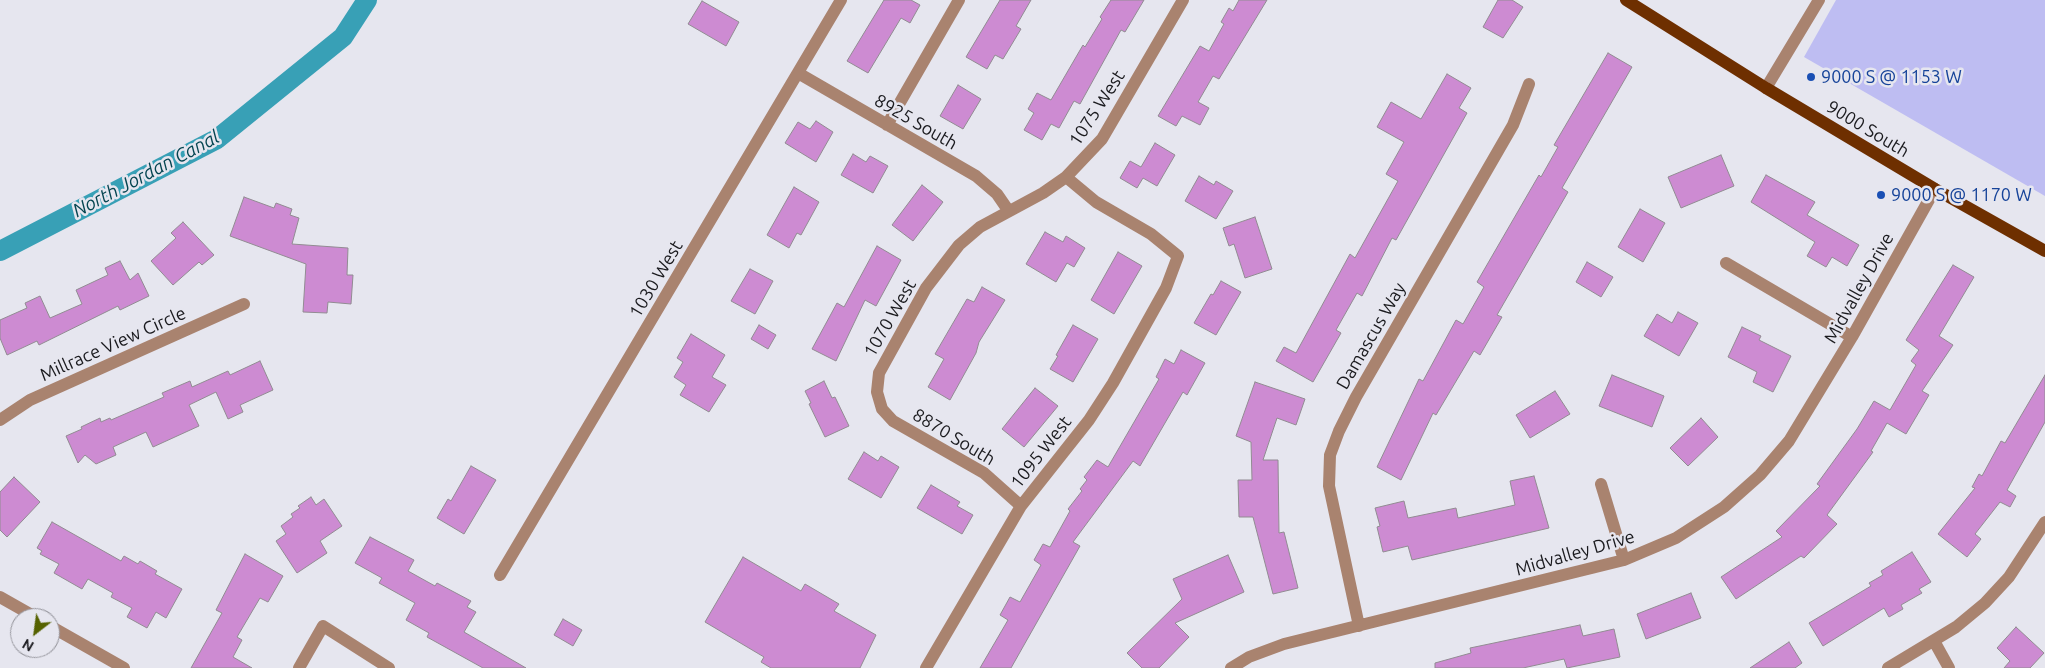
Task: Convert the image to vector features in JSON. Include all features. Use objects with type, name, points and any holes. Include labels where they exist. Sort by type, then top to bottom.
[{"type":"main road","name":"9000 South","points":[[1626,0],[1766,88],[1935,189],[2045,251]]},
{"type":"street","name":"1030 West","points":[[500,575],[841,0]]},
{"type":"street","points":[[887,125],[959,0]]},
{"type":"street","name":"1075 West","points":[[943,264],[959,245],[980,227],[1008,210],[1043,193],[1066,177],[1102,139],[1183,0]]},
{"type":"street","points":[[1766,88],[1819,0]]},
{"type":"street","name":"8925 South","points":[[798,73],[976,176],[997,194],[1008,210]]},
{"type":"street","name":"Damascus Way","points":[[1359,626],[1329,486],[1330,455],[1339,431],[1356,397],[1513,125],[1528,84]]},
{"type":"street","name":"1095 West","points":[[926,668],[1021,506],[1089,420],[1113,382],[1166,288],[1178,256],[1151,234],[1096,202],[1066,177]]},
{"type":"street","name":"Midvalley Drive","points":[[1231,668],[1249,657],[1284,644],[1624,560],[1676,538],[1724,507],[1760,475],[1789,441],[1852,337],[1935,189]]},
{"type":"street","points":[[1726,263],[1852,337]]},
{"type":"street","name":"1070 West","points":[[877,392],[879,373],[888,355],[943,264]]},
{"type":"street","name":"Millrace View Circle","points":[[0,420],[30,400],[244,304]]},
{"type":"street","name":"8870 South","points":[[877,392],[882,409],[893,421],[984,474],[1021,506]]},
{"type":"street","points":[[1601,484],[1624,560]]},
{"type":"street","points":[[1888,668],[1956,627],[2009,577],[2045,522]]},
{"type":"street","points":[[0,597],[19,608]]},
{"type":"street","points":[[299,668],[323,626],[389,668]]},
{"type":"street","points":[[60,632],[124,668]]},
{"type":"street","points":[[1934,641],[1949,668]]},
{"type":"shaded area","points":[[1836,0],[2045,0],[2045,196],[1804,57]]},
{"type":"building","points":[[884,0],[911,0],[920,5],[910,23],[901,18],[868,73],[847,61]]},
{"type":"building","points":[[1000,0],[1031,0],[1016,26],[1021,29],[1003,59],[995,55],[987,69],[966,57]]},
{"type":"building","points":[[1111,0],[1144,0],[1125,32],[1121,30],[1080,104],[1074,101],[1059,128],[1051,124],[1042,140],[1024,130],[1034,113],[1028,109],[1037,93],[1051,100],[1083,45],[1085,47],[1102,19],[1100,17]]},
{"type":"building","points":[[1239,0],[1267,0],[1219,79],[1213,76],[1198,102],[1209,108],[1200,125],[1182,116],[1176,126],[1158,116],[1200,46],[1209,51],[1224,24],[1221,22],[1229,8],[1233,11]]},
{"type":"building","points":[[1498,0],[1512,0],[1523,7],[1503,38],[1483,27]]},
{"type":"building","points":[[702,1],[739,22],[726,46],[688,24]]},
{"type":"building","points":[[1608,53],[1632,67],[1562,188],[1568,192],[1497,315],[1502,317],[1480,355],[1474,351],[1436,415],[1433,413],[1401,480],[1377,467],[1419,379],[1423,381],[1456,320],[1463,324],[1484,287],[1477,282],[1539,175],[1541,177],[1558,147],[1554,145]]},
{"type":"building","points":[[1447,74],[1471,88],[1459,108],[1467,113],[1396,240],[1392,238],[1362,296],[1357,293],[1336,330],[1341,333],[1313,382],[1276,361],[1284,347],[1296,353],[1350,254],[1355,258],[1398,181],[1386,174],[1404,142],[1377,127],[1391,102],[1421,119]]},
{"type":"building","points":[[958,85],[981,99],[963,129],[940,116]]},
{"type":"building","points":[[816,121],[833,132],[816,162],[785,143],[798,122],[810,129]]},
{"type":"building","points":[[1155,143],[1175,155],[1157,186],[1143,178],[1137,188],[1120,178],[1130,161],[1141,167]]},
{"type":"building","points":[[853,154],[866,162],[870,156],[888,166],[873,193],[841,175]]},
{"type":"building","points":[[1721,155],[1734,186],[1681,208],[1668,177]]},
{"type":"building","points":[[1766,175],[1815,202],[1807,215],[1859,245],[1847,266],[1832,257],[1826,267],[1807,256],[1815,242],[1751,202]]},
{"type":"building","points":[[1199,176],[1214,185],[1216,181],[1233,191],[1216,219],[1185,201]]},
{"type":"building","points":[[922,185],[943,202],[913,241],[892,225]]},
{"type":"building","points":[[794,187],[819,202],[801,235],[797,233],[789,248],[767,235]]},
{"type":"building","points":[[244,197],[274,208],[276,203],[292,209],[290,215],[299,218],[292,244],[348,248],[347,275],[353,275],[351,304],[328,302],[327,313],[303,312],[306,264],[230,236]]},
{"type":"building","points":[[1640,209],[1665,223],[1643,262],[1618,247]]},
{"type":"building","points":[[1255,217],[1272,269],[1245,278],[1234,244],[1229,246],[1223,228]]},
{"type":"building","points":[[183,222],[214,255],[202,265],[199,262],[173,285],[151,261],[176,238],[171,233]]},
{"type":"building","points":[[1045,232],[1063,242],[1066,236],[1085,248],[1074,267],[1067,263],[1056,282],[1026,264]]},
{"type":"building","points":[[877,246],[901,260],[876,306],[865,300],[836,361],[812,349],[837,303],[844,307]]},
{"type":"building","points":[[1118,252],[1142,266],[1114,314],[1091,300]]},
{"type":"building","points":[[120,261],[130,280],[138,273],[149,296],[120,310],[118,306],[39,345],[37,341],[7,355],[0,338],[0,320],[27,308],[25,303],[40,296],[50,318],[82,304],[76,290],[108,275],[105,268]]},
{"type":"building","points":[[1587,262],[1613,277],[1601,297],[1576,282]]},
{"type":"building","points":[[1953,265],[1974,277],[1939,336],[1953,345],[1922,391],[1929,395],[1906,434],[1887,423],[1871,451],[1873,452],[1827,515],[1837,524],[1804,558],[1801,556],[1736,599],[1721,577],[1782,537],[1776,531],[1820,486],[1817,484],[1857,429],[1874,401],[1890,410],[1916,365],[1911,361],[1919,350],[1906,340]]},
{"type":"building","points":[[750,269],[773,281],[755,314],[731,301]]},
{"type":"building","points":[[1221,281],[1241,292],[1216,335],[1194,323]]},
{"type":"building","points":[[982,287],[1005,300],[979,342],[976,353],[950,400],[928,387],[944,359],[935,354],[967,299],[974,302]]},
{"type":"building","points":[[1678,312],[1698,323],[1679,356],[1644,336],[1657,314],[1672,323]]},
{"type":"building","points":[[759,325],[776,335],[768,349],[751,339]]},
{"type":"building","points":[[1073,325],[1098,339],[1073,382],[1050,369]]},
{"type":"building","points":[[1742,327],[1761,336],[1759,340],[1791,356],[1773,392],[1753,382],[1757,372],[1728,357]]},
{"type":"building","points":[[691,334],[725,355],[712,377],[726,385],[709,412],[680,395],[686,385],[674,377],[683,362],[677,358]]},
{"type":"building","points":[[1181,350],[1205,363],[1187,395],[1183,392],[1140,466],[1133,461],[1073,542],[1080,546],[1011,668],[980,668],[1008,620],[1000,615],[1010,597],[1020,602],[1041,565],[1034,560],[1043,544],[1050,547],[1070,511],[1068,509],[1082,491],[1080,489],[1087,480],[1084,477],[1097,460],[1108,467],[1159,379],[1156,377],[1165,359],[1174,364]]},
{"type":"building","points":[[260,361],[273,390],[240,405],[243,412],[228,419],[216,392],[189,405],[199,426],[153,447],[146,432],[113,447],[116,455],[96,464],[85,455],[78,463],[66,436],[82,429],[81,427],[100,418],[101,422],[110,418],[111,420],[164,397],[162,393],[190,381],[192,387],[228,371],[230,375]]},
{"type":"building","points":[[1612,375],[1664,396],[1652,427],[1599,406]]},
{"type":"building","points":[[2045,375],[2045,422],[2007,490],[2016,496],[2010,507],[2000,502],[1975,534],[1981,539],[1967,557],[1938,534],[1975,488],[1972,487],[1979,474],[1982,476],[2001,441],[2005,443]]},
{"type":"building","points":[[824,381],[832,398],[835,397],[849,426],[825,437],[809,404],[811,403],[805,391]]},
{"type":"building","points":[[1255,382],[1305,399],[1296,425],[1277,418],[1263,460],[1278,460],[1279,533],[1284,532],[1298,588],[1273,594],[1253,517],[1239,517],[1238,480],[1252,480],[1251,442],[1236,436]]},
{"type":"building","points":[[1035,388],[1058,406],[1024,447],[1002,429]]},
{"type":"building","points":[[1555,391],[1570,414],[1530,438],[1516,415]]},
{"type":"building","points":[[1701,418],[1718,437],[1688,466],[1670,448]]},
{"type":"building","points":[[864,452],[878,461],[881,456],[899,467],[881,498],[848,479]]},
{"type":"building","points":[[471,466],[496,480],[464,534],[437,518],[448,499],[451,501]]},
{"type":"building","points":[[1534,476],[1549,528],[1412,560],[1408,546],[1383,552],[1377,527],[1380,526],[1375,508],[1404,501],[1408,518],[1456,508],[1458,518],[1515,505],[1510,481]]},
{"type":"building","points":[[14,477],[40,502],[7,537],[0,530],[0,492]]},
{"type":"building","points":[[931,485],[960,502],[957,506],[973,515],[962,534],[917,508]]},
{"type":"building","points":[[311,497],[316,505],[324,499],[342,526],[320,541],[327,553],[297,573],[276,541],[286,534],[281,526],[293,517],[291,514],[300,508],[298,506]]},
{"type":"building","points":[[52,522],[121,561],[124,556],[138,564],[140,561],[157,571],[155,574],[182,589],[166,618],[156,612],[147,628],[127,617],[132,608],[111,597],[113,593],[88,579],[82,589],[54,573],[59,564],[40,554],[42,551],[37,548]]},
{"type":"building","points":[[370,537],[414,560],[408,571],[435,586],[437,583],[471,601],[467,607],[476,612],[464,632],[526,668],[483,668],[427,637],[429,633],[406,620],[415,603],[379,583],[382,578],[355,563]]},
{"type":"building","points":[[1912,552],[1931,582],[1919,589],[1922,593],[1901,605],[1903,609],[1889,617],[1884,608],[1823,646],[1809,623],[1871,586],[1869,583],[1883,575],[1881,571]]},
{"type":"building","points":[[245,554],[283,576],[268,602],[260,598],[237,637],[242,640],[233,657],[252,668],[191,668],[222,613],[216,610]]},
{"type":"building","points":[[1228,555],[1244,592],[1175,623],[1189,637],[1159,668],[1142,668],[1127,653],[1182,599],[1173,579]]},
{"type":"building","points":[[743,557],[801,591],[805,584],[839,604],[834,611],[876,635],[860,668],[771,668],[761,662],[764,657],[705,622]]},
{"type":"building","points":[[1691,593],[1701,618],[1646,639],[1637,614]]},
{"type":"building","points":[[563,619],[582,630],[573,646],[554,635]]},
{"type":"building","points":[[1580,625],[1583,636],[1614,629],[1620,657],[1567,668],[1564,659],[1523,668],[1435,668],[1435,663],[1471,653],[1470,648]]},
{"type":"building","points":[[2016,627],[2044,653],[2030,668],[2004,668],[2010,661],[1997,648]]},
{"type":"building","points":[[1789,642],[1802,663],[1795,668],[1750,668]]},
{"type":"waterway","name":"North Jordan Canal","points":[[0,251],[217,139],[343,37],[367,0]]},
{"type":"place","name":"9000 S @ 1153 W","points":[[1811,77]]},
{"type":"place","name":"9000 S @ 1170 W","points":[[1881,195]]}]
